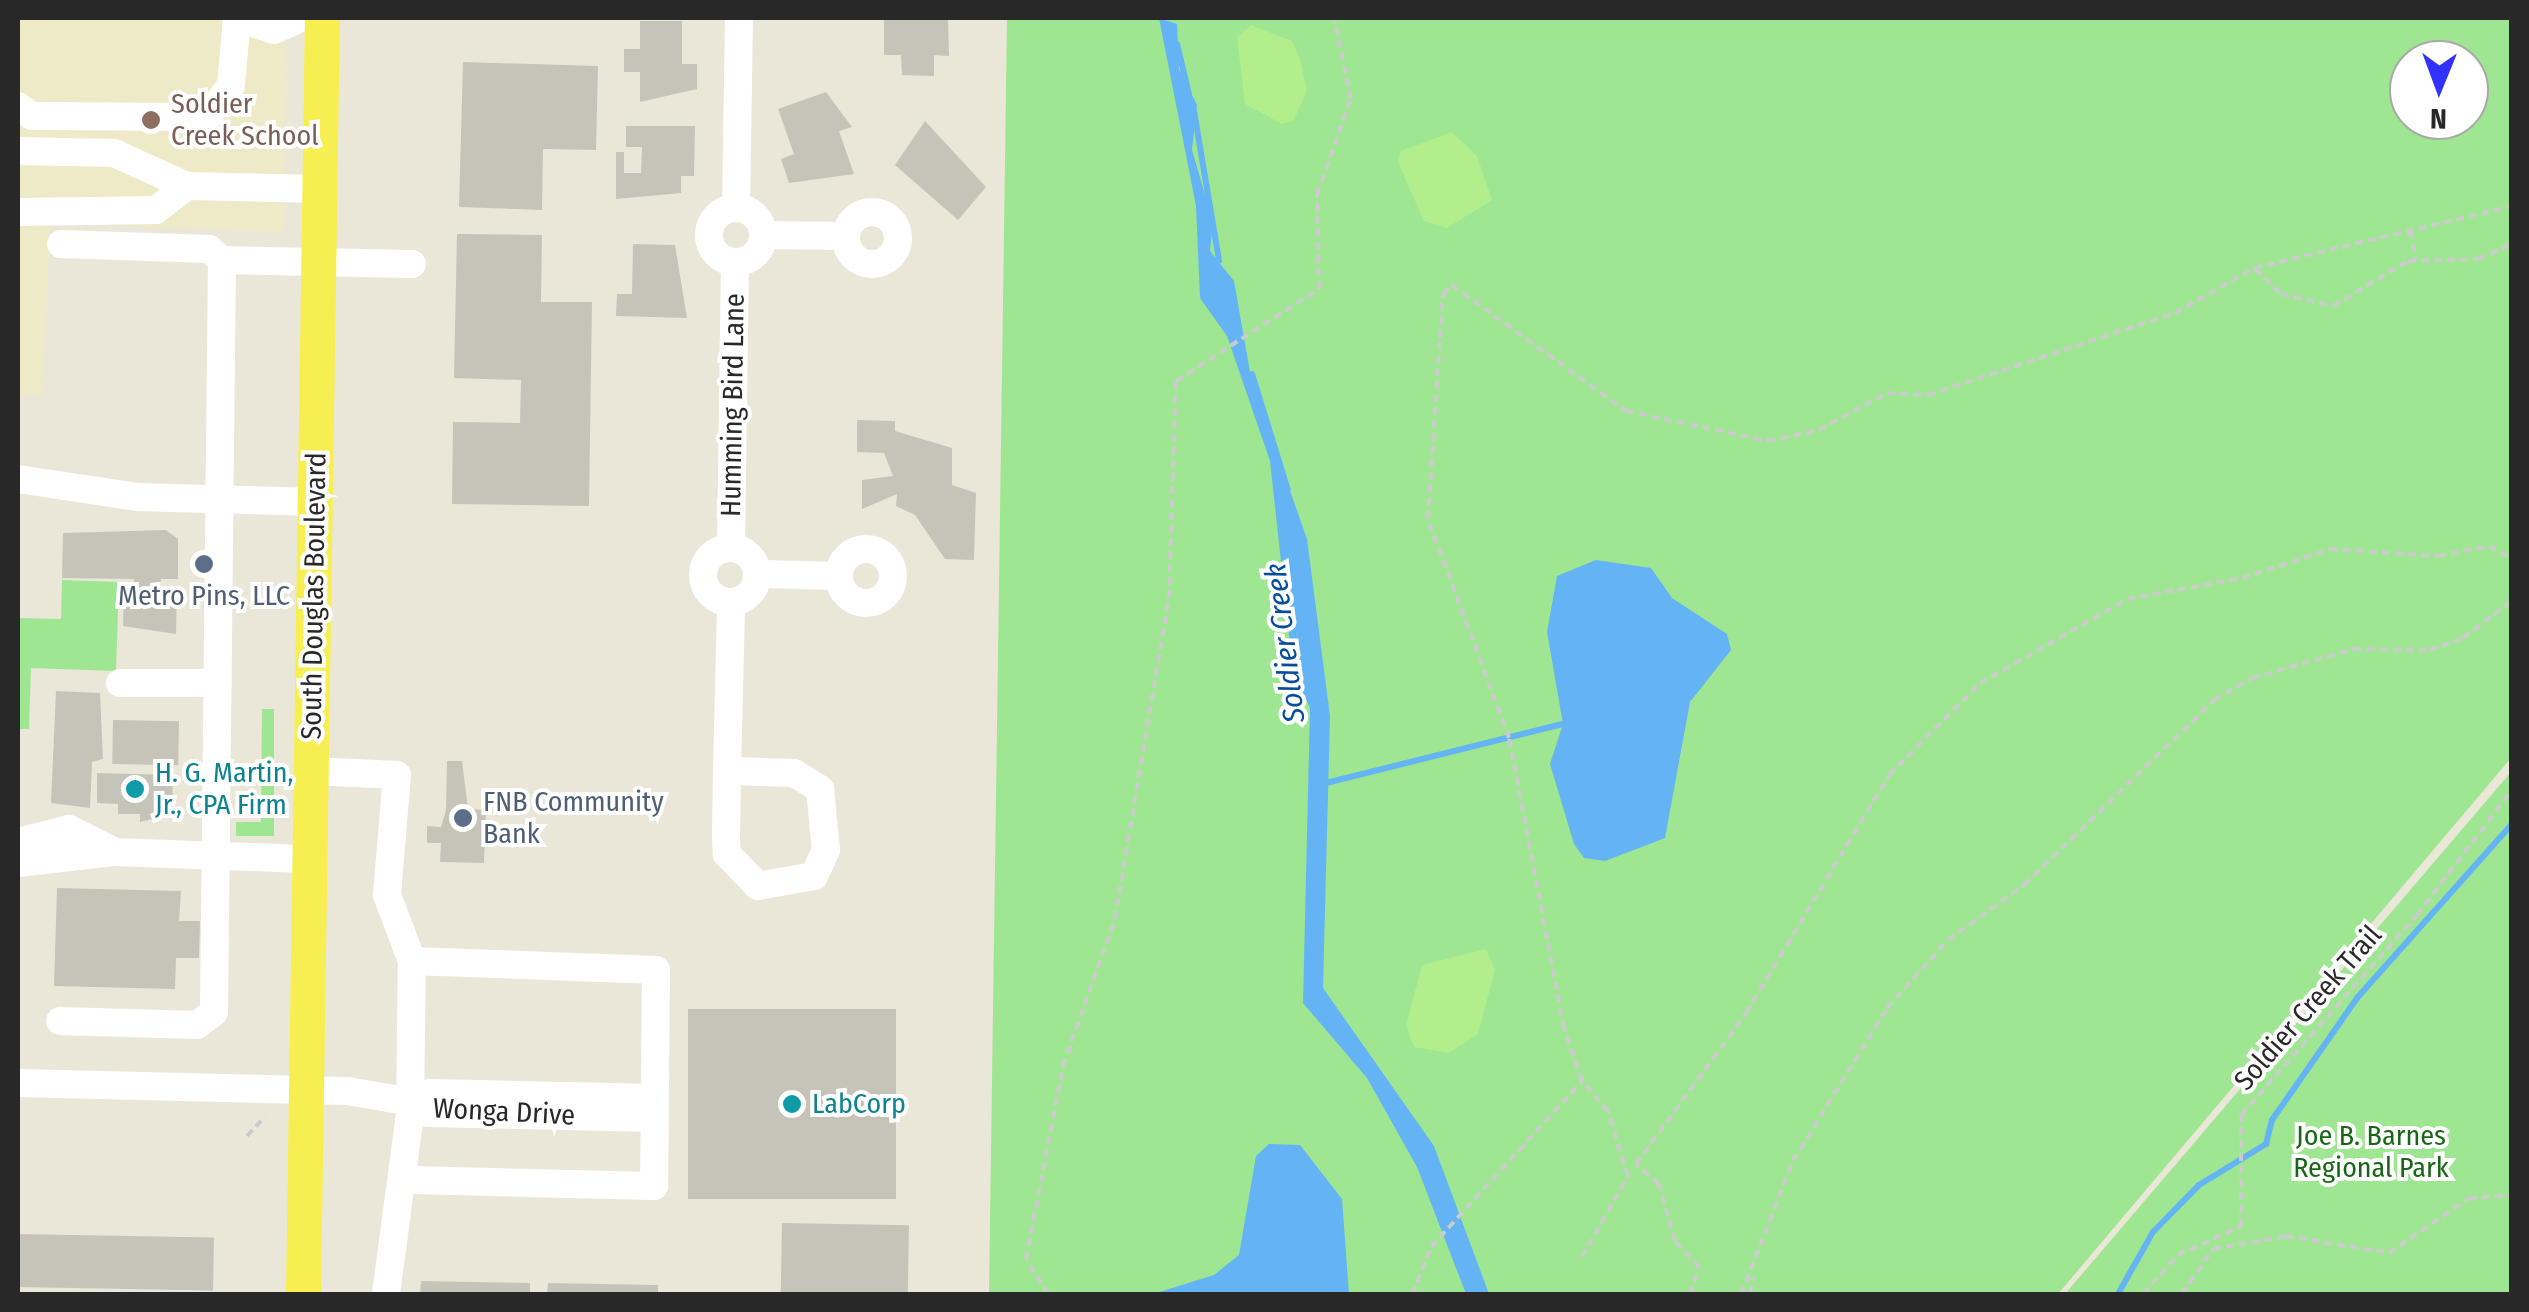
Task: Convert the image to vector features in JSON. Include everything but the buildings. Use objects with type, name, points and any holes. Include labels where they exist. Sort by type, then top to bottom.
[{"type":"main road","name":"South Douglas Boulevard","points":[[303,1294],[322,18]]},
{"type":"street","points":[[25,111],[206,117],[231,85],[238,18],[274,30],[301,18]]},
{"type":"street","points":[[736,208],[754,214],[763,235],[756,254],[734,262],[713,250],[709,232],[736,208],[739,18]]},
{"type":"street","points":[[18,152],[114,153],[187,186],[319,189]]},
{"type":"street","points":[[18,212],[156,210],[187,186]]},
{"type":"street","points":[[763,235],[846,236]]},
{"type":"street","points":[[60,244],[208,249],[222,260],[412,264]]},
{"type":"street","points":[[60,1021],[197,1025],[214,1012],[222,260]]},
{"type":"street","name":"Humming Bird Lane","points":[[731,547],[734,262]]},
{"type":"street","points":[[18,479],[220,502],[315,502]]},
{"type":"street","points":[[731,547],[750,556],[758,574],[751,593],[730,602],[708,592],[703,572],[711,555],[731,547]]},
{"type":"street","points":[[758,574],[839,576]]},
{"type":"street","points":[[727,771],[794,773],[820,790],[826,850],[814,876],[758,886],[733,869],[727,771],[730,602]]},
{"type":"street","points":[[120,682],[218,683]]},
{"type":"street","points":[[312,771],[397,775],[387,896],[412,962],[414,1104],[386,1294]]},
{"type":"street","points":[[18,842],[68,829],[115,852]]},
{"type":"street","points":[[18,863],[115,852],[310,858]]},
{"type":"street","points":[[403,1180],[654,1186],[656,970],[412,962]]},
{"type":"street","name":"Wonga Drive","points":[[18,1084],[306,1090],[414,1104],[430,1093],[654,1108]]},
{"type":"path","points":[[1048,1294],[1026,1259],[1063,1066],[1115,919],[1169,598],[1176,381],[1209,356],[1319,289],[1322,277],[1317,194],[1351,99],[1334,18]]},
{"type":"path","points":[[1628,1176],[1608,1112],[1582,1081],[1510,738],[1428,519],[1442,294],[1451,285],[1626,411],[1699,420],[1747,442],[1801,436],[1887,393],[1928,395],[2175,313],[2254,268],[2512,206]]},
{"type":"path","points":[[2410,230],[2414,261]]},
{"type":"path","points":[[2254,268],[2281,294],[2332,306],[2414,261],[2478,259],[2512,244]]},
{"type":"path","points":[[1582,1258],[1636,1164],[1746,1013],[1888,775],[1980,683],[2127,599],[2242,578],[2330,549],[2438,556],[2489,546],[2512,559]]},
{"type":"path","points":[[1750,1294],[1793,1161],[1887,1008],[1932,955],[2024,886],[2214,700],[2354,648],[2429,650],[2464,638],[2512,601]]},
{"type":"path","name":"Soldier Creek Trail","points":[[2143,1294],[2178,1254],[2240,1226],[2245,1178],[2239,1137],[2241,1115],[2417,915],[2512,790]]},
{"type":"path","points":[[1412,1294],[1432,1247],[1582,1081]]},
{"type":"path","points":[[247,1136],[265,1117]]},
{"type":"path","points":[[1636,1164],[1659,1184],[1675,1241],[1699,1268],[1690,1294]]},
{"type":"path","points":[[2182,1294],[2213,1249],[2286,1236],[2390,1253],[2470,1198],[2512,1196]]},
{"type":"path","points":[[1741,1294],[1754,1272]]},
{"type":"shaded area","name":"Soldier Creek School","points":[[18,18],[286,18],[284,232],[50,222],[42,396],[18,395]]},
{"type":"green space","points":[[1007,18],[2511,18],[2511,758],[2058,1294],[989,1294]]},
{"type":"green space","points":[[1251,25],[1292,41],[1307,90],[1294,120],[1282,124],[1245,104],[1237,37]]},
{"type":"green space","points":[[1452,132],[1477,156],[1492,200],[1447,228],[1424,221],[1398,162],[1401,151]]},
{"type":"green space","points":[[62,580],[119,582],[116,671],[31,668],[29,729],[18,729],[18,618],[61,619]]},
{"type":"green space","points":[[262,709],[274,709],[274,836],[236,836],[236,822],[261,822]]},
{"type":"green space","name":"Joe B. Barnes Regional Park","points":[[2511,772],[2511,1294],[2065,1294]]},
{"type":"green space","points":[[1486,949],[1495,970],[1478,1034],[1449,1053],[1414,1047],[1406,1026],[1422,965]]},
{"type":"water","points":[[1159,18],[1177,24],[1179,69],[1197,105],[1192,150],[1213,222],[1210,251],[1234,281],[1252,383],[1307,539],[1330,716],[1323,988],[1434,1146],[1489,1294],[1466,1294],[1417,1167],[1367,1078],[1303,1003],[1310,708],[1293,671],[1270,461],[1227,336],[1200,298],[1196,206]]},
{"type":"water","points":[[1596,560],[1651,568],[1672,598],[1727,634],[1731,650],[1690,702],[1665,838],[1605,861],[1584,858],[1574,844],[1550,764],[1563,724],[1547,632],[1557,576]]},
{"type":"water","points":[[1269,1144],[1300,1145],[1342,1199],[1349,1294],[1153,1294],[1214,1275],[1239,1255],[1256,1156]]},
{"type":"waterway","name":"Soldier Creek","points":[[1177,44],[1189,94]]},
{"type":"waterway","points":[[1194,111],[1219,261]]},
{"type":"waterway","points":[[1252,374],[1288,490]]},
{"type":"waterway","points":[[1322,784],[1563,724]]},
{"type":"waterway","points":[[2118,1294],[2153,1232],[2199,1185],[2266,1144],[2272,1120],[2357,998],[2512,824]]},
{"type":"place","name":"Soldier Creek School","points":[[151,120]]},
{"type":"place","name":"Metro Pins, LLC","points":[[204,564]]},
{"type":"place","name":"H. G. Martin, Jr., CPA Firm","points":[[135,789]]},
{"type":"place","name":"FNB Community Bank","points":[[463,818]]},
{"type":"place","name":"LabCorp","points":[[792,1104]]}]
